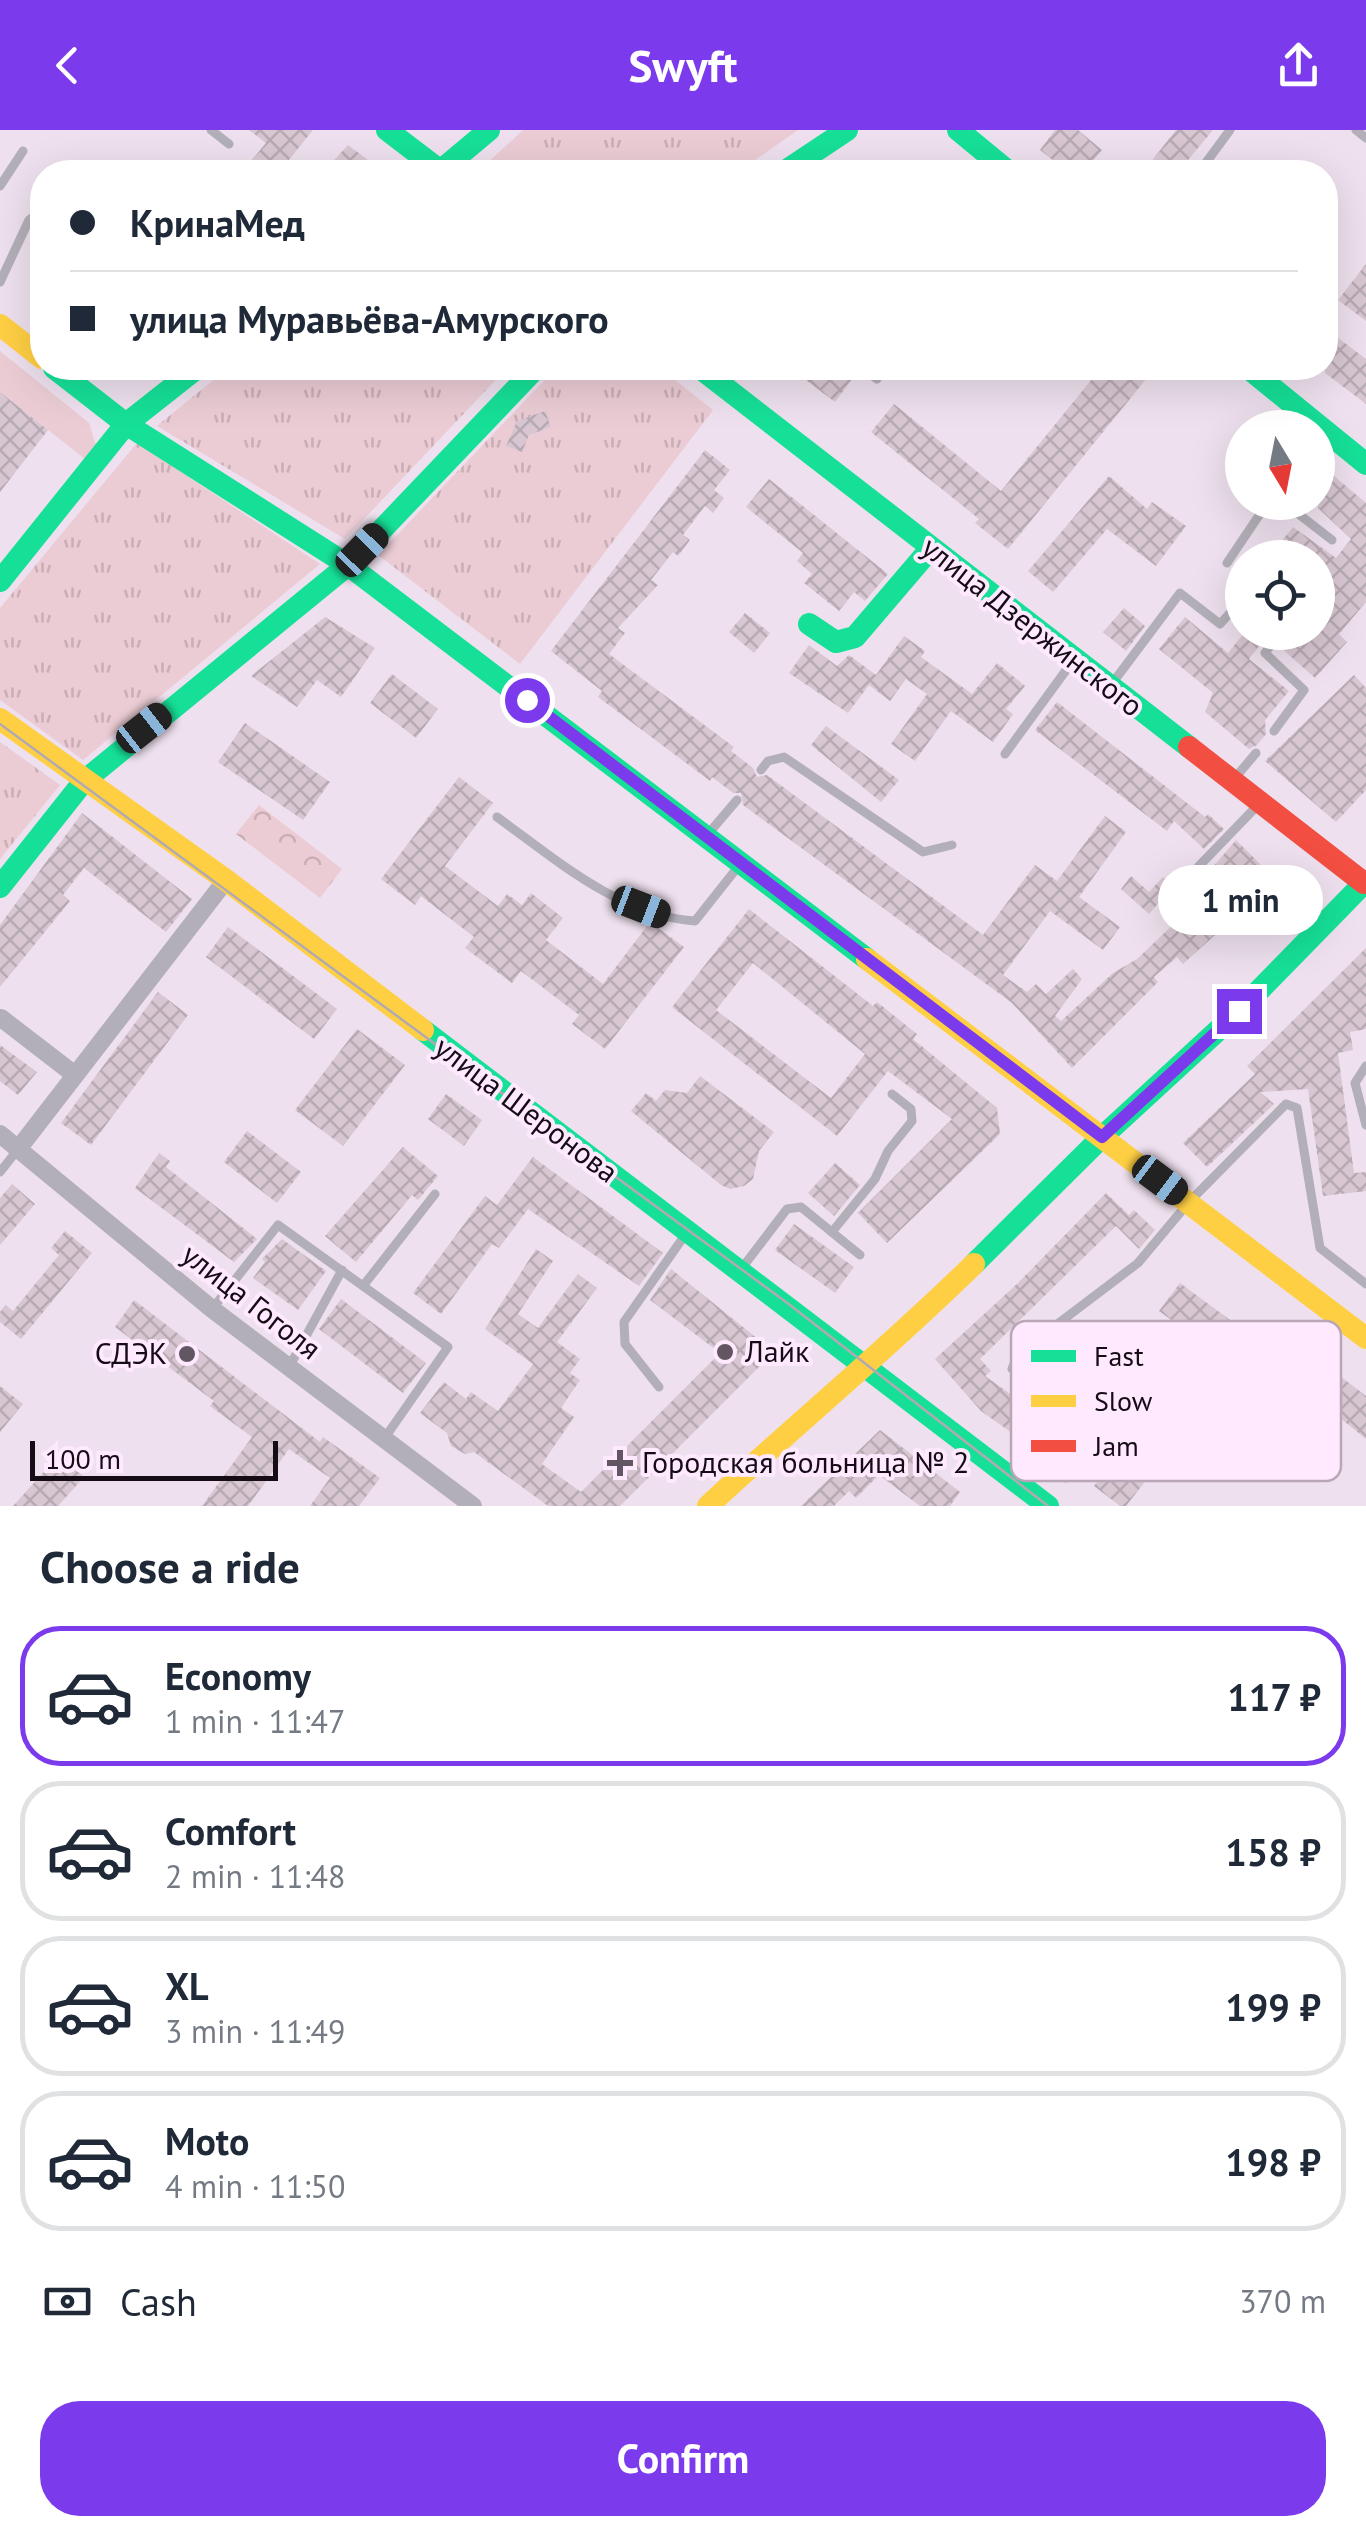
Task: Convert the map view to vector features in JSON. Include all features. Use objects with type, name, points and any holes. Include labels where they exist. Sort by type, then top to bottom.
[{"type":"main road","points":[[387,130],[425,160]]},
{"type":"main road","points":[[454,160],[489,130]]},
{"type":"main road","points":[[802,160],[847,130]]},
{"type":"main road","points":[[958,130],[994,160]]},
{"type":"main road","points":[[0,325],[30,349]]},
{"type":"main road","points":[[69,380],[126,424],[348,565],[1366,1338]]},
{"type":"main road","points":[[0,581],[126,424],[181,380]]},
{"type":"main road","points":[[0,887],[85,780],[114,752],[348,565],[525,380]]},
{"type":"main road","name":"улица Дзержинского","points":[[715,380],[1365,883]]},
{"type":"main road","points":[[1262,380],[1298,410]]},
{"type":"main road","points":[[1335,440],[1366,464]]},
{"type":"main road","points":[[809,624],[836,642],[856,637],[931,548]]},
{"type":"main road","name":"улица Шеронова","points":[[0,719],[226,880],[1011,1477]]},
{"type":"main road","points":[[708,1506],[900,1337],[1102,1137],[1239,1011],[1365,883]]},
{"type":"main road","name":"улица Шеронова","points":[[1016,1481],[1048,1506]]},
{"type":"street","points":[[19,1148],[226,880]]},
{"type":"street","points":[[1,1018],[75,1076]]},
{"type":"street","name":"улица Гоголя","points":[[0,1134],[212,1309],[402,1453],[460,1502]]},
{"type":"lane","points":[[212,130],[229,144]]},
{"type":"lane","points":[[1207,160],[1230,130]]},
{"type":"lane","points":[[1355,130],[1366,138]]},
{"type":"lane","points":[[0,186],[23,151]]},
{"type":"lane","points":[[0,282],[30,219]]},
{"type":"lane","points":[[1306,520],[1332,540]]},
{"type":"lane","points":[[1110,688],[1180,593],[1220,624],[1225,619]]},
{"type":"lane","points":[[1268,650],[1266,653],[1304,690],[1274,731]]},
{"type":"lane","points":[[1005,754],[1074,660]]},
{"type":"lane","points":[[1232,782],[1256,753]]},
{"type":"lane","points":[[761,770],[768,761],[784,756],[922,852],[952,845]]},
{"type":"lane","points":[[706,836],[737,800]]},
{"type":"lane","points":[[1166,910],[1198,868],[1260,803]]},
{"type":"lane","points":[[497,816],[608,894],[674,920],[695,921],[741,862]]},
{"type":"lane","points":[[1366,1066],[1355,1083],[1366,1125]]},
{"type":"lane","points":[[832,1232],[875,1179],[888,1151],[912,1122],[911,1110],[892,1094]]},
{"type":"lane","points":[[1062,1321],[1138,1263],[1189,1202],[1286,1104],[1297,1108],[1320,1248],[1366,1284]]},
{"type":"lane","points":[[0,1172],[19,1148]]},
{"type":"lane","points":[[363,1286],[435,1194]]},
{"type":"lane","points":[[740,1270],[787,1209],[800,1207],[860,1254]]},
{"type":"lane","points":[[212,1309],[278,1226],[448,1347],[384,1439]]},
{"type":"lane","points":[[658,1387],[625,1344],[624,1322],[687,1232]]},
{"type":"lane","points":[[288,1368],[342,1270]]},
{"type":"lane","points":[[1335,1321],[1338,1317]]},
{"type":"green space","points":[[523,130],[798,130],[755,160],[491,160]]},
{"type":"green space","points":[[0,351],[30,375],[30,380],[36,380],[89,423],[96,446],[85,459],[0,392]]},
{"type":"green space","points":[[213,380],[496,380],[345,539],[157,426]]},
{"type":"green space","points":[[545,380],[675,380],[713,410],[520,664],[378,555]]},
{"type":"green space","points":[[137,443],[320,564],[83,760],[0,700],[0,608]]},
{"type":"green space","points":[[0,742],[60,785],[0,859]]},
{"type":"green space","points":[[259,805],[342,869],[320,898],[236,834]]},
{"type":"building","points":[[249,130],[313,130],[289,160],[252,160],[266,143]]},
{"type":"building","points":[[1055,130],[1078,130],[1102,150],[1094,160],[1053,160],[1040,150]]},
{"type":"building","points":[[1176,130],[1213,130],[1188,160],[1152,160]]},
{"type":"building","points":[[348,145],[368,160],[334,160]]},
{"type":"building","points":[[1366,264],[1366,321],[1338,300]]},
{"type":"building","points":[[1338,338],[1366,359],[1366,404],[1334,380],[1338,380]]},
{"type":"building","points":[[806,380],[851,380],[835,402]]},
{"type":"building","points":[[1091,380],[1145,380],[1008,549],[975,523],[979,519],[871,432],[894,404],[1001,491]]},
{"type":"building","points":[[0,392],[48,430],[0,492]]},
{"type":"building","points":[[545,411],[551,427],[529,435],[522,452],[506,446],[517,421]]},
{"type":"building","points":[[705,450],[730,470],[714,490],[724,498],[713,513],[705,506],[683,535],[690,540],[678,556],[673,552],[651,580],[658,585],[618,628],[625,633],[609,654],[734,747],[731,751],[753,768],[757,777],[767,775],[983,935],[1035,865],[1057,881],[1105,816],[1126,832],[1079,897],[1120,927],[1103,950],[1050,911],[1003,975],[1027,992],[1036,984],[1046,994],[1073,969],[1082,979],[1055,1016],[1061,1021],[1113,973],[1137,959],[1222,878],[1212,868],[1236,840],[1276,880],[1183,964],[1177,957],[1154,977],[1158,982],[1072,1068],[1012,1003],[743,805],[741,793],[733,793],[712,777],[710,781],[598,697],[602,691],[551,651]]},
{"type":"building","points":[[1109,476],[1147,509],[1152,502],[1186,526],[1156,566],[1107,529],[1053,592],[1028,571]]},
{"type":"building","points":[[1335,477],[1366,503],[1366,602],[1339,634],[1347,642],[1315,678],[1283,650],[1335,650],[1335,557],[1351,539],[1331,520],[1335,520]]},
{"type":"building","points":[[769,479],[888,574],[865,601],[854,592],[839,611],[804,583],[812,574],[797,561],[803,553],[746,507]]},
{"type":"building","points":[[1293,527],[1311,540],[1283,540]]},
{"type":"building","points":[[1124,608],[1145,626],[1126,651],[1103,632]]},
{"type":"building","points":[[745,613],[770,633],[754,653],[729,632]]},
{"type":"building","points":[[325,617],[375,648],[341,697],[317,680],[297,707],[251,676]]},
{"type":"building","points":[[1185,617],[1228,653],[1256,650],[1249,659],[1289,691],[1265,720],[1266,734],[1257,745],[1249,749],[1205,712],[1213,693],[1159,649]]},
{"type":"building","points":[[904,636],[925,651],[921,657],[972,694],[997,663],[1025,686],[1006,709],[1013,714],[993,742],[951,711],[915,761],[891,744],[927,694],[906,679],[890,701],[869,685],[848,713],[789,673],[809,645],[837,666],[849,655],[876,675]]},
{"type":"building","points":[[392,674],[438,709],[416,738],[370,703]]},
{"type":"building","points":[[1354,675],[1366,688],[1366,790],[1336,822],[1265,761]]},
{"type":"building","points":[[1057,702],[1224,829],[1204,849],[1174,821],[1167,831],[1035,730]]},
{"type":"building","points":[[245,723],[330,782],[303,820],[218,762]]},
{"type":"building","points":[[826,726],[899,780],[881,802],[811,745]]},
{"type":"building","points":[[459,777],[493,803],[445,866],[498,906],[507,894],[522,905],[531,893],[563,918],[546,940],[603,984],[650,922],[684,947],[605,1049],[572,1024],[579,1015],[521,971],[512,983],[465,948],[474,937],[421,896],[415,905],[381,879]]},
{"type":"building","points":[[82,813],[192,899],[166,932],[84,868],[63,895],[70,901],[0,987],[0,925]]},
{"type":"building","points":[[1131,876],[1149,892],[1163,877],[1173,886],[1149,914],[1121,889]]},
{"type":"building","points":[[749,909],[873,1006],[877,1002],[917,1034],[913,1039],[997,1108],[1000,1134],[887,1243],[858,1213],[952,1119],[888,1071],[837,1136],[672,1007]],"holes":[[[753,963],[865,1054],[831,1098],[716,1010]]]},
{"type":"building","points":[[228,927],[337,1009],[314,1039],[206,957]]},
{"type":"building","points":[[1366,948],[1366,1029],[1350,1032],[1353,1050],[1338,1053],[1354,1173],[1366,1172],[1366,1191],[1323,1196],[1308,1089],[1260,1092],[1274,1104],[1207,1167],[1183,1143],[1255,1074],[1247,1066]]},
{"type":"building","points":[[158,992],[188,1015],[91,1145],[61,1123]]},
{"type":"building","points":[[357,1029],[405,1065],[343,1146],[295,1110]]},
{"type":"building","points":[[0,1045],[37,1072],[18,1095],[0,1081]]},
{"type":"building","points":[[700,1076],[774,1132],[759,1151],[753,1179],[744,1186],[730,1189],[721,1185],[631,1111],[646,1093],[656,1101],[665,1090],[687,1093]]},
{"type":"building","points":[[446,1094],[482,1120],[464,1146],[428,1119]]},
{"type":"building","points":[[247,1131],[301,1172],[277,1203],[224,1162]]},
{"type":"building","points":[[403,1147],[438,1176],[418,1200],[412,1195],[356,1262],[325,1236]]},
{"type":"building","points":[[159,1153],[170,1161],[166,1167],[257,1239],[234,1262],[135,1188]]},
{"type":"building","points":[[533,1157],[663,1253],[639,1286],[528,1209],[499,1248],[492,1244],[441,1314],[413,1293],[485,1196],[497,1205]]},
{"type":"building","points":[[835,1163],[860,1185],[834,1216],[808,1193]]},
{"type":"building","points":[[12,1184],[35,1204],[0,1245],[0,1198]]},
{"type":"building","points":[[1106,1193],[1129,1215],[1134,1210],[1155,1230],[1139,1249],[1116,1226],[1019,1321],[1011,1321],[1011,1329],[980,1359],[991,1371],[985,1376],[1011,1394],[1011,1432],[981,1411],[935,1359],[1018,1283]]},
{"type":"building","points":[[794,1224],[854,1267],[835,1293],[775,1250]]},
{"type":"building","points":[[65,1231],[92,1253],[21,1339],[0,1322],[0,1312],[6,1305],[13,1311],[59,1255],[51,1248]]},
{"type":"building","points":[[282,1239],[326,1271],[298,1310],[253,1278],[265,1262],[262,1259]]},
{"type":"building","points":[[536,1249],[553,1261],[518,1314],[538,1328],[578,1274],[597,1288],[557,1342],[580,1359],[570,1373],[580,1380],[561,1408],[574,1417],[542,1464],[581,1492],[720,1353],[650,1300],[671,1269],[774,1352],[620,1506],[548,1506],[474,1452],[465,1454],[451,1446],[447,1433],[420,1413],[444,1382],[466,1399],[471,1392],[498,1411],[533,1364],[485,1329]]},
{"type":"building","points":[[1180,1283],[1231,1321],[1173,1321],[1159,1311]]},
{"type":"building","points":[[341,1299],[426,1363],[403,1393],[319,1329]]},
{"type":"building","points":[[134,1300],[320,1442],[323,1437],[380,1478],[359,1506],[310,1506],[330,1478],[289,1449],[248,1506],[202,1506],[252,1437],[210,1406],[214,1401],[115,1327]]},
{"type":"building","points":[[1341,1377],[1366,1396],[1366,1439],[1341,1419]]},
{"type":"building","points":[[0,1386],[23,1404],[0,1432]]},
{"type":"building","points":[[880,1430],[960,1492],[950,1506],[920,1506],[879,1475],[856,1498],[849,1491],[834,1506],[801,1506]]},
{"type":"building","points":[[59,1455],[84,1477],[58,1506],[13,1506]]},
{"type":"building","points":[[1098,1481],[1145,1481],[1126,1506],[1120,1506],[1094,1486]]},
{"type":"tram line","points":[[0,724],[790,1305],[1011,1477]]},
{"type":"tram line","points":[[1016,1481],[1048,1506]]},
{"type":"traffic: fast","points":[[387,130],[426,160]]},
{"type":"traffic: fast","points":[[453,160],[489,130]]},
{"type":"traffic: fast","points":[[802,160],[847,130]]},
{"type":"traffic: fast","points":[[958,130],[994,160]]},
{"type":"traffic: fast","points":[[69,380],[126,424],[348,565],[867,959]]},
{"type":"traffic: fast","points":[[0,581],[126,424],[182,380]]},
{"type":"traffic: fast","points":[[0,887],[84,781],[348,565],[525,380]]},
{"type":"traffic: fast","points":[[715,380],[1189,747]]},
{"type":"traffic: fast","points":[[1263,380],[1366,464]]},
{"type":"traffic: fast","points":[[809,624],[836,642],[855,637],[931,548]]},
{"type":"traffic: fast","points":[[1102,1137],[1239,1011],[1366,881]]},
{"type":"traffic: fast","points":[[423,1030],[1011,1478]]},
{"type":"traffic: fast","points":[[974,1264],[1102,1137]]},
{"type":"traffic: fast","points":[[1015,1481],[1048,1506]]},
{"type":"traffic: slow","points":[[0,325],[30,349]]},
{"type":"traffic: slow","points":[[0,719],[226,880],[423,1030]]},
{"type":"traffic: slow","points":[[867,959],[1366,1338]]},
{"type":"traffic: slow","points":[[708,1506],[974,1264]]},
{"type":"traffic: jam","points":[[1189,747],[1364,883]]},
{"type":"place","name":"Лайк","points":[[725,1352]]},
{"type":"place","name":"СДЭК","points":[[187,1354]]},
{"type":"place","name":"Городская больница № 2","points":[[620,1463]]},
{"type":"route","points":[[527,700],[1102,1137],[1239,1011]]}]
